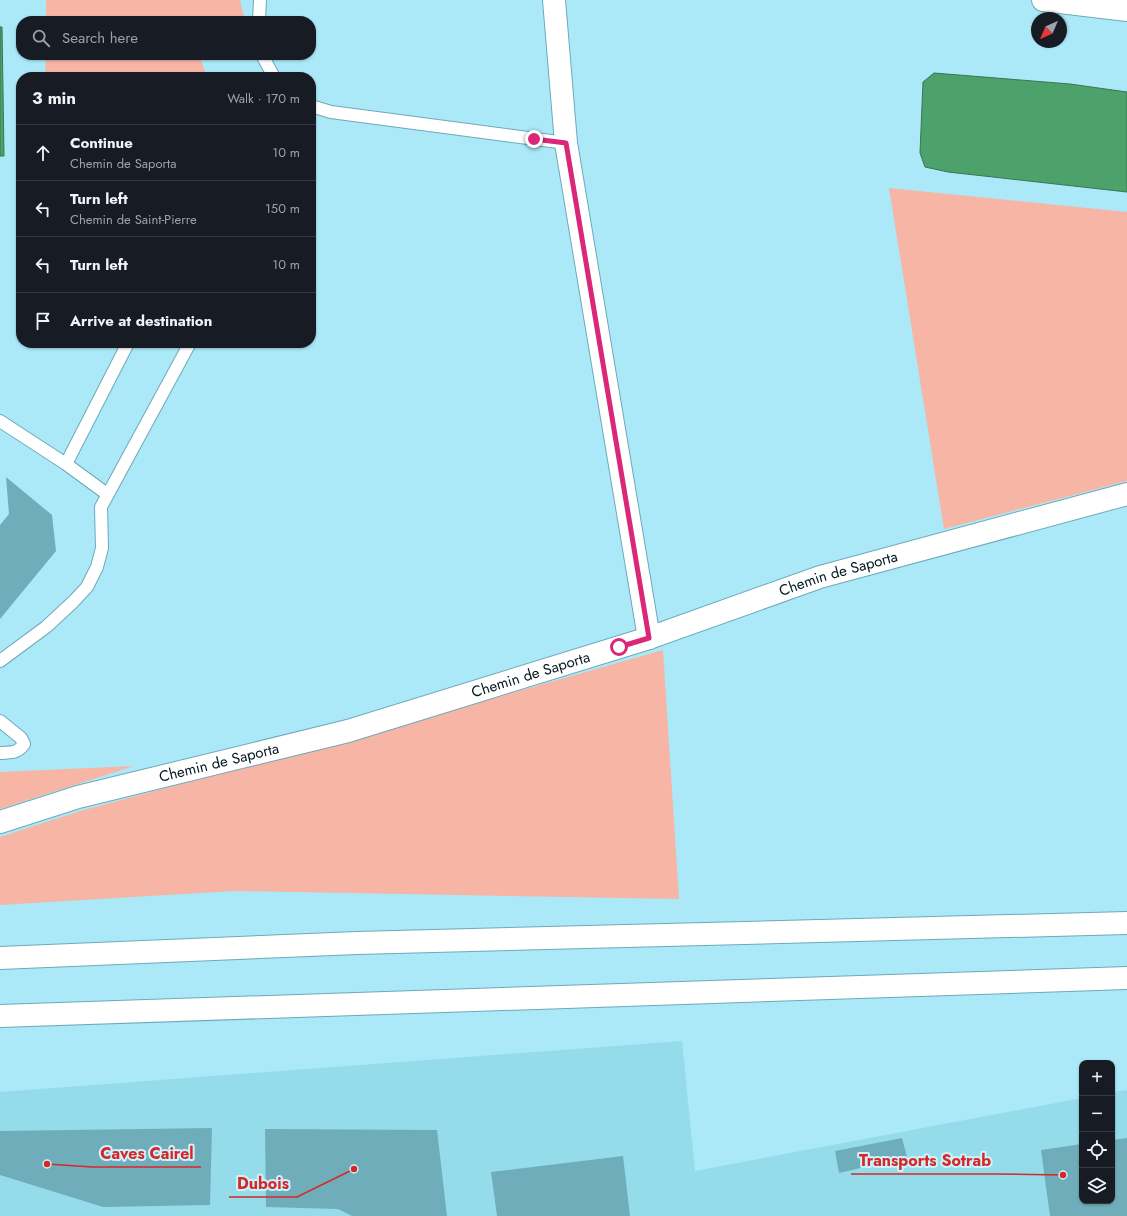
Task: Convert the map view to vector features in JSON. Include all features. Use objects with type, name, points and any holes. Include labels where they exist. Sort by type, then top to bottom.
[{"type":"main road","points":[[554,0],[566,143],[649,638]]},
{"type":"main road","points":[[1043,0],[1127,10]]},
{"type":"main road","name":"Chemin de Saporta","points":[[0,822],[78,797],[348,731],[649,638],[820,577],[1127,494]]},
{"type":"main road","points":[[0,958],[357,943],[1127,923]]},
{"type":"main road","points":[[0,1016],[1127,978]]},
{"type":"lane","points":[[259,16],[260,0]]},
{"type":"lane","points":[[265,60],[271,72]]},
{"type":"lane","points":[[316,108],[331,112],[566,143]]},
{"type":"lane","points":[[66,464],[125,348]]},
{"type":"lane","points":[[0,661],[46,627],[73,602],[87,586],[97,567],[102,548],[101,507],[187,348]]},
{"type":"lane","points":[[0,421],[66,464],[107,494]]},
{"type":"lane","points":[[0,721],[21,738],[24,744],[20,749],[13,752],[0,752]]},
{"type":"shaded area","points":[[46,0],[240,0],[244,16],[46,16]]},
{"type":"shaded area","points":[[0,27],[2,27],[4,156],[0,156]]},
{"type":"shaded area","points":[[46,60],[201,60],[205,72],[45,72]]},
{"type":"shaded area","points":[[934,73],[1070,84],[1127,92],[1127,192],[948,172],[925,167],[920,153],[923,82]]},
{"type":"shaded area","points":[[889,188],[1127,212],[1127,481],[944,529]]},
{"type":"shaded area","points":[[663,650],[679,899],[234,891],[0,905],[0,837],[80,811],[350,739]]},
{"type":"shaded area","points":[[134,766],[0,809],[0,772]]},
{"type":"shaded area","points":[[682,1041],[695,1171],[1079,1099],[1079,1204],[1115,1204],[1115,1092],[1127,1090],[1127,1216],[0,1216],[0,1092]]},
{"type":"building","points":[[6,477],[52,515],[56,551],[0,619],[0,525],[9,514]]},
{"type":"building","points":[[212,1128],[210,1205],[103,1207],[0,1175],[0,1131]]},
{"type":"building","points":[[265,1129],[437,1130],[447,1216],[352,1216],[338,1209],[266,1207]]},
{"type":"building","points":[[902,1138],[907,1157],[839,1173],[835,1151]]},
{"type":"building","points":[[1127,1138],[1127,1216],[1050,1216],[1041,1150],[1079,1144],[1079,1204],[1115,1204],[1115,1140]]},
{"type":"building","points":[[623,1156],[630,1216],[497,1216],[491,1172]]},
{"type":"place","name":"Caves Cairel","points":[[47,1164]]},
{"type":"place","name":"Dubois","points":[[354,1169]]},
{"type":"place","name":"Transports Sotrab","points":[[1063,1175]]},
{"type":"route","points":[[534,139],[566,143],[649,638],[619,647]]}]
